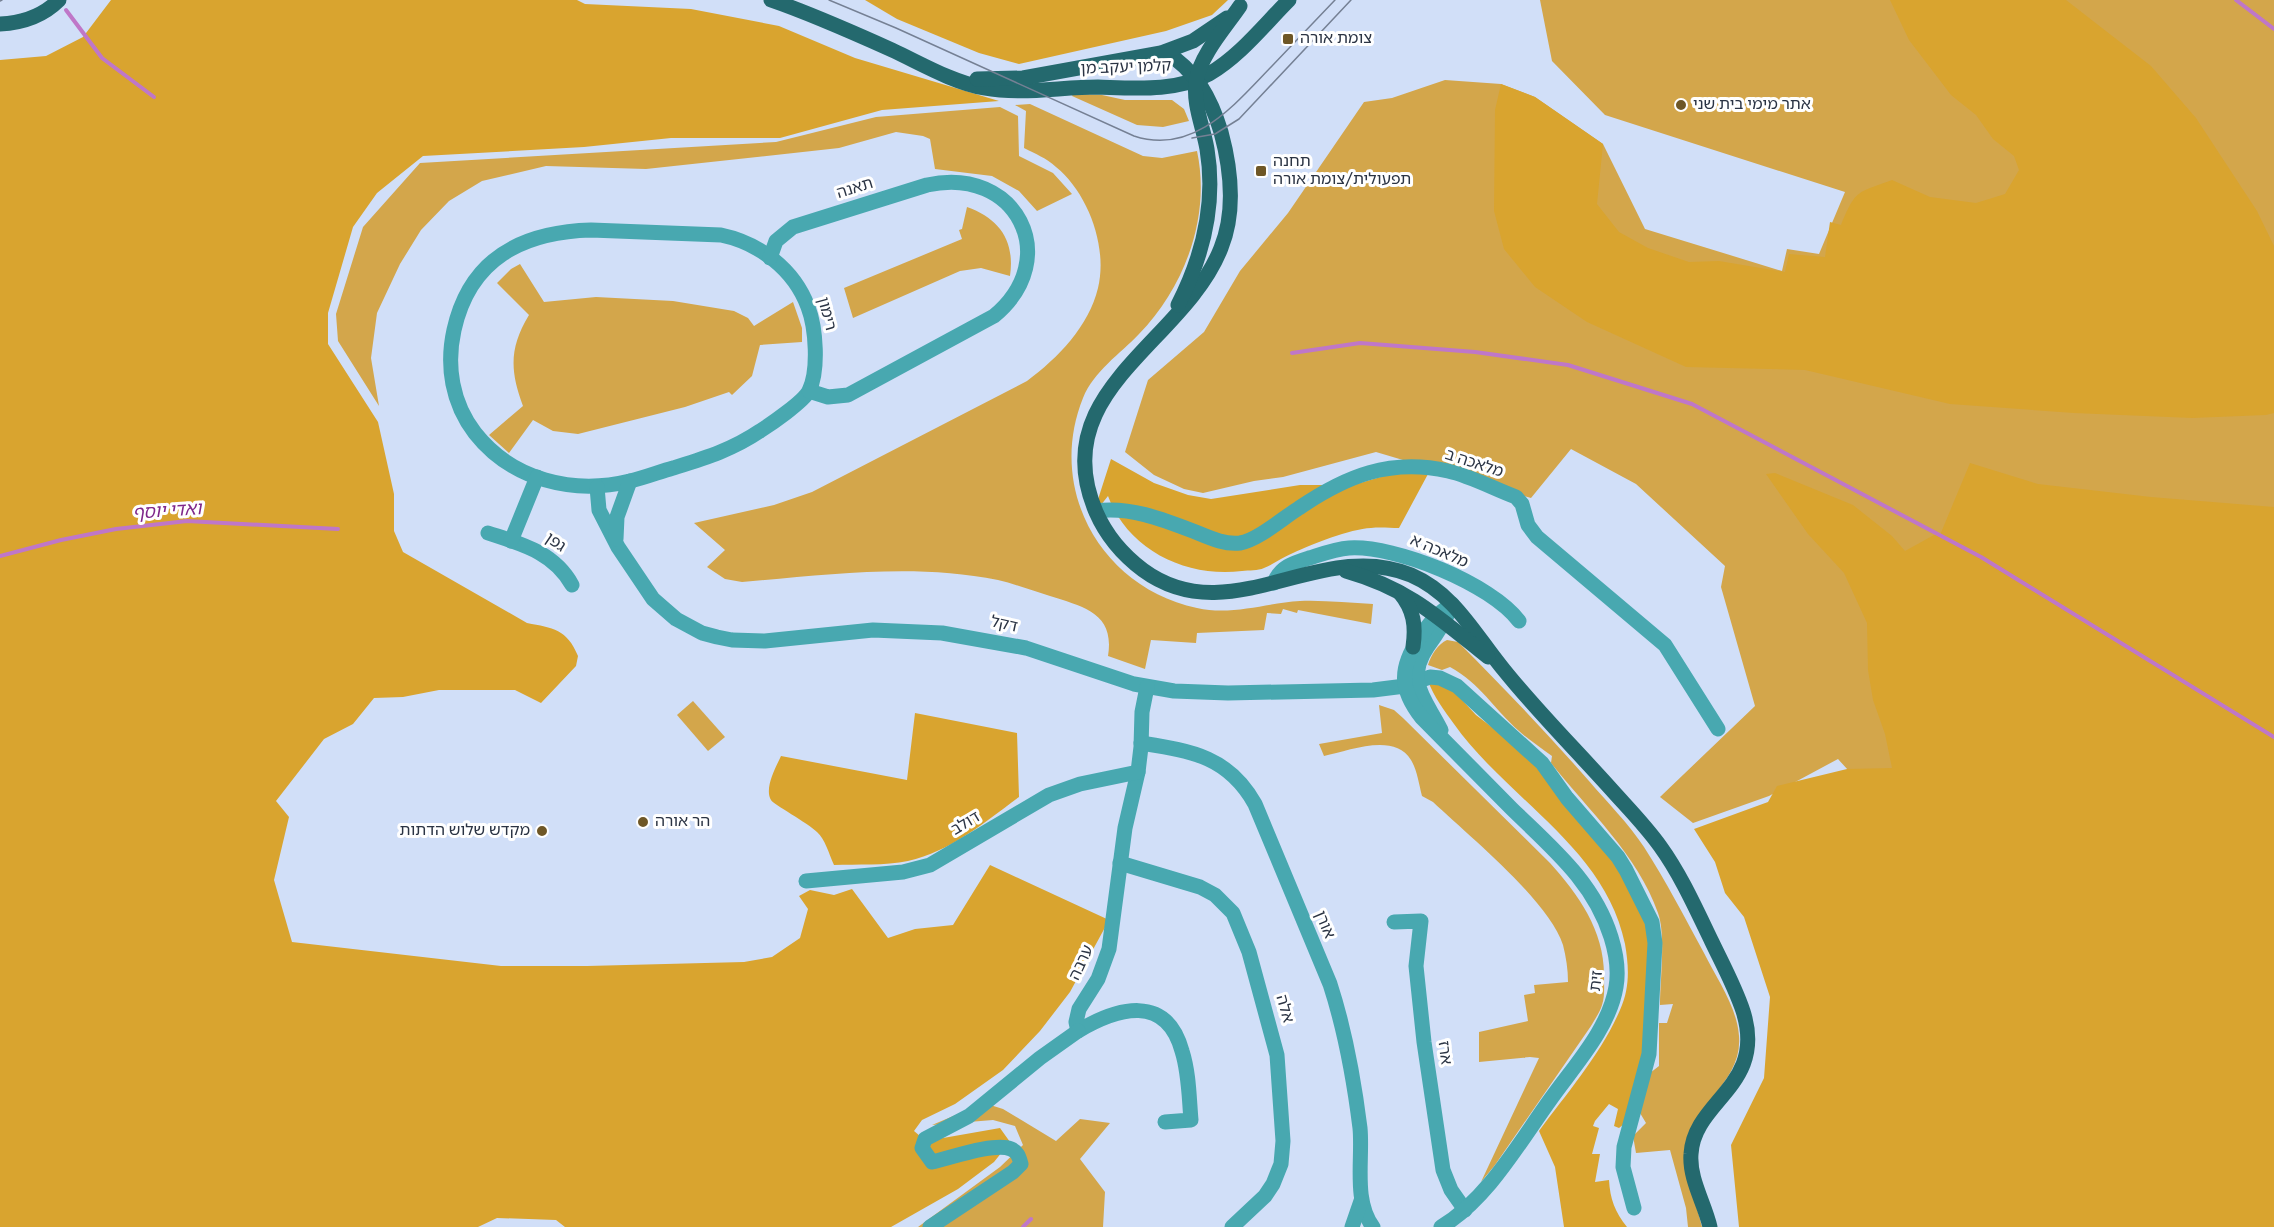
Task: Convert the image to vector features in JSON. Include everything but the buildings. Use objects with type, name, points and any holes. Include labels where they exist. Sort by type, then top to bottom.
[{"type":"main road","points":[[0,24],[31,19],[45,12],[60,0]]},
{"type":"main road","name":"קלמן יעקב מן","points":[[771,0],[802,11],[936,71],[973,85],[998,90],[1139,88],[1169,86],[1197,80],[1235,54],[1289,0]]},
{"type":"main road","points":[[1163,329],[1178,306],[1190,279],[1208,217],[1210,178],[1207,148],[1196,102],[1197,80],[1208,55],[1243,3]]},
{"type":"main road","name":"קלמן יעקב מן","points":[[936,71],[985,80],[1008,79],[1060,72],[1165,52],[1207,33],[1243,3]]},
{"type":"main road","points":[[1165,52],[1180,62],[1197,80],[1211,102],[1224,144],[1229,178],[1230,217],[1221,249],[1209,272],[1187,303],[1114,382],[1091,423],[1086,446],[1086,472],[1089,492],[1096,511],[1105,530],[1117,546],[1139,567],[1165,583],[1184,591],[1211,593],[1242,590],[1274,584],[1316,571],[1367,566],[1400,571],[1430,585],[1468,621],[1502,668],[1660,846],[1693,902],[1742,1008],[1747,1035],[1744,1062],[1730,1087],[1701,1126],[1692,1144],[1691,1165],[1710,1227]]},
{"type":"main road","points":[[1334,568],[1396,589],[1440,618],[1502,668]]},
{"type":"main road","points":[[1396,589],[1413,614],[1415,629],[1413,647]]},
{"type":"street","name":"תאנה","points":[[770,258],[776,241],[793,227],[927,185],[949,182],[970,183],[999,195],[1014,211],[1024,233],[1027,258],[1021,281],[1010,301],[994,316],[848,395],[828,397],[809,391]]},
{"type":"street","points":[[770,258],[747,243],[721,235],[564,231],[540,236],[519,244],[501,255],[486,269],[463,303],[456,322],[450,361],[459,405],[469,425],[482,441],[497,456],[515,467],[537,477],[574,486],[597,487],[630,481],[732,448],[777,420],[809,391]]},
{"type":"street","name":"רימון","points":[[770,258],[794,281],[812,317],[816,354],[809,391]]},
{"type":"street","name":"מלאכה ב","points":[[1096,511],[1111,509],[1141,514],[1170,522],[1219,541],[1239,543],[1260,534],[1323,491],[1345,480],[1374,471],[1405,467],[1449,471],[1516,497],[1522,504],[1528,525],[1537,537],[1665,645],[1718,729]]},
{"type":"street","points":[[511,541],[537,477]]},
{"type":"street","points":[[618,545],[617,517],[630,481]]},
{"type":"street","name":"דקל","points":[[597,487],[599,510],[644,586],[664,610],[688,627],[717,637],[765,641],[873,630],[942,633],[1026,648],[1147,687],[1174,691],[1211,693],[1374,690],[1436,677],[1457,686],[1542,763],[1567,798],[1618,857],[1652,922],[1655,943],[1649,1054],[1624,1147],[1623,1167],[1634,1208]]},
{"type":"street","name":"גפן","points":[[488,533],[534,549],[550,558],[562,569],[572,585]]},
{"type":"street","name":"מלאכה א","points":[[1274,584],[1278,573],[1285,567],[1303,560],[1349,548],[1378,550],[1416,559],[1491,594],[1510,609],[1519,621]]},
{"type":"street","points":[[1411,684],[1406,663],[1413,647],[1452,604]]},
{"type":"street","points":[[1411,684],[1419,660],[1440,618]]},
{"type":"street","name":"זית","points":[[1411,684],[1420,693],[1447,741],[1555,849],[1584,883],[1606,924],[1617,967],[1617,985],[1611,1005],[1592,1042],[1486,1187],[1465,1210],[1441,1227]]},
{"type":"street","name":"ערבה","points":[[1078,1031],[1076,1022],[1079,1009],[1098,979],[1109,949],[1125,828],[1138,772],[1142,712],[1147,687]]},
{"type":"street","name":"אורן","points":[[1141,743],[1182,749],[1218,764],[1239,780],[1254,804],[1330,984],[1340,1014],[1360,1128],[1362,1198],[1372,1227]]},
{"type":"street","name":"דולב","points":[[806,881],[903,872],[930,865],[1049,795],[1080,784],[1138,772]]},
{"type":"street","name":"אלה","points":[[1120,863],[1200,887],[1215,895],[1233,913],[1249,952],[1278,1059],[1283,1149],[1279,1171],[1269,1190],[1232,1227]]},
{"type":"street","name":"ארז","points":[[1394,922],[1421,921],[1416,966],[1424,1042],[1443,1170],[1451,1190],[1465,1210]]},
{"type":"street","points":[[930,1227],[1013,1172],[1021,1164],[1019,1155],[1011,1149],[999,1147],[932,1161],[922,1148],[925,1138],[969,1116],[1049,1051],[1099,1019],[1129,1010],[1151,1012],[1168,1023],[1182,1050],[1191,1120],[1165,1122]]},
{"type":"street","name":"אורן","points":[[1354,1227],[1362,1198]]},
{"type":"street","points":[[1354,1227],[1372,1227]]},
{"type":"shaded area","points":[[111,0],[577,0],[585,4],[691,9],[779,26],[855,58],[999,101],[882,110],[780,138],[671,138],[584,147],[423,156],[377,193],[353,227],[328,313],[328,344],[378,422],[394,494],[394,531],[403,552],[527,623],[558,631],[569,640],[578,656],[576,666],[541,703],[515,690],[439,690],[403,697],[374,698],[353,724],[324,739],[276,801],[289,817],[274,880],[292,942],[501,966],[744,962],[772,957],[800,938],[808,909],[799,896],[810,890],[834,895],[852,889],[888,938],[915,929],[953,925],[990,865],[1109,920],[1070,992],[1040,1031],[1003,1070],[955,1104],[922,1120],[914,1131],[926,1141],[1000,1128],[1010,1142],[994,1162],[958,1189],[891,1227],[565,1227],[556,1220],[497,1218],[478,1227],[0,1227],[0,60],[46,56],[83,37]]},
{"type":"shaded area","points":[[865,0],[1228,0],[1212,15],[1166,31],[1019,64],[979,53],[897,19]]},
{"type":"shaded area","points":[[1540,0],[2274,0],[2274,697],[1888,814],[1838,759],[1769,796],[1693,823],[1660,797],[1755,706],[1721,587],[1725,566],[1636,484],[1571,449],[1531,498],[1376,452],[1283,477],[1203,493],[1184,489],[1154,475],[1125,452],[1148,380],[1204,332],[1240,271],[1288,213],[1364,102],[1392,98],[1445,80],[1501,84],[1535,97],[1603,144],[1645,229],[1782,271],[1787,249],[1819,254],[1845,192],[1605,115],[1552,61]]},
{"type":"shaded area","points":[[1890,0],[2066,0],[2151,66],[2196,118],[2257,211],[2274,246],[2274,413],[2192,418],[2074,413],[1950,404],[1805,370],[1686,367],[1587,322],[1535,287],[1504,249],[1494,211],[1495,110],[1501,84],[1535,97],[1603,144],[1597,204],[1619,232],[1648,248],[1689,262],[1719,261],[1785,272],[1789,254],[1825,257],[1830,222],[1841,225],[1854,198],[1864,190],[1892,180],[1930,197],[1976,203],[2005,194],[2019,170],[2014,156],[1993,139],[1976,115],[1951,95],[1909,40]]},
{"type":"shaded area","points":[[1073,94],[1102,95],[1125,100],[1172,100],[1184,109],[1189,121],[1163,127],[1137,125],[1072,96]]},
{"type":"shaded area","points":[[1030,104],[1143,156],[1162,158],[1197,151],[1200,200],[1197,225],[1181,273],[1155,315],[1094,379],[1083,398],[1073,433],[1072,467],[1078,500],[1090,530],[1109,557],[1134,580],[1163,597],[1197,608],[1223,611],[1300,601],[1373,604],[1371,624],[1283,609],[1281,614],[1267,613],[1264,630],[1197,633],[1196,643],[1151,640],[1145,669],[1108,656],[1107,630],[1102,621],[1085,608],[998,580],[934,572],[902,571],[742,582],[725,579],[707,567],[725,550],[694,523],[774,505],[812,492],[1027,381],[1061,351],[1080,328],[1094,302],[1098,288],[1100,255],[1098,239],[1086,206],[1067,178],[1041,156],[1024,148],[1026,111],[1015,105]]},
{"type":"shaded area","points":[[1000,107],[1018,116],[1019,156],[1053,173],[1072,194],[1037,211],[1019,191],[992,176],[935,169],[930,139],[896,132],[839,148],[646,169],[546,166],[482,181],[449,201],[421,230],[400,264],[377,313],[371,358],[379,406],[338,341],[336,314],[363,227],[420,163],[776,142],[876,117]]},
{"type":"shaded area","points":[[967,207],[988,218],[1003,233],[1010,252],[1010,276],[981,268],[960,271],[853,318],[844,288],[962,239],[959,230],[962,229]]},
{"type":"shaded area","points":[[520,264],[544,302],[596,297],[673,301],[734,311],[748,318],[754,326],[793,302],[802,328],[802,342],[760,345],[752,376],[732,395],[729,392],[685,407],[578,434],[553,431],[533,420],[509,453],[489,435],[523,406],[516,382],[514,360],[518,338],[529,315],[497,283],[511,269]]},
{"type":"shaded area","points":[[1111,459],[1154,483],[1188,495],[1211,499],[1300,485],[1353,485],[1391,474],[1428,474],[1399,528],[1353,531],[1310,545],[1262,569],[1221,572],[1180,565],[1144,545],[1117,515],[1108,496],[1093,515]]},
{"type":"shaded area","points":[[1970,463],[2038,484],[2151,497],[2274,507],[2274,1227],[1739,1227],[1731,1145],[1764,1078],[1770,997],[1744,917],[1725,893],[1715,862],[1694,829],[1768,802],[1777,786],[1847,769],[1892,768],[1885,734],[1873,700],[1868,670],[1867,623],[1844,573],[1808,534],[1766,474],[1775,473],[1853,505],[1892,536],[1905,551],[1934,535],[1940,535]]},
{"type":"shaded area","points":[[1447,640],[1458,642],[1492,676],[1557,745],[1631,830],[1668,886],[1735,1014],[1739,1036],[1738,1053],[1733,1067],[1696,1119],[1685,1148],[1688,1177],[1702,1227],[1688,1227],[1686,1208],[1670,1150],[1636,1153],[1633,1136],[1646,1123],[1640,1113],[1650,1073],[1659,1066],[1659,1023],[1667,1023],[1673,1004],[1660,1005],[1662,933],[1658,913],[1649,892],[1625,852],[1551,763],[1552,756],[1519,731],[1479,689],[1461,674],[1450,667],[1442,670],[1428,665],[1435,650]]},
{"type":"shaded area","points":[[1428,681],[1449,686],[1476,715],[1523,751],[1622,870],[1650,935],[1645,1043],[1624,1124],[1619,1128],[1614,1126],[1618,1109],[1609,1104],[1593,1126],[1599,1128],[1592,1154],[1600,1154],[1595,1182],[1609,1180],[1614,1205],[1627,1227],[1564,1227],[1555,1167],[1539,1131],[1593,1058],[1623,1002],[1628,977],[1627,961],[1625,944],[1614,910],[1597,879],[1576,852],[1476,751],[1443,708]]},
{"type":"shaded area","points":[[693,701],[725,737],[708,751],[677,715]]},
{"type":"shaded area","points":[[1379,705],[1394,710],[1403,718],[1550,863],[1580,901],[1600,945],[1604,991],[1599,1013],[1481,1182],[1539,1058],[1479,1062],[1479,1032],[1528,1021],[1524,995],[1535,993],[1534,985],[1568,982],[1565,954],[1555,927],[1525,889],[1433,802],[1422,796],[1413,764],[1403,752],[1383,745],[1324,756],[1319,744],[1382,733]]},
{"type":"shaded area","points":[[915,713],[1017,733],[1019,797],[966,835],[924,856],[890,864],[834,865],[820,835],[771,800],[770,784],[781,756],[907,780]]},
{"type":"shaded area","points":[[984,1103],[1003,1109],[1056,1141],[1080,1119],[1110,1123],[1080,1159],[1105,1192],[1103,1227],[918,1227],[1000,1167],[1023,1145],[1015,1126],[993,1120],[932,1125]]},
{"type":"waterway","points":[[2236,0],[2274,29]]},
{"type":"waterway","points":[[66,10],[102,58],[154,97]]},
{"type":"waterway","points":[[1292,353],[1360,343],[1475,352],[1568,365],[1692,404],[1981,557],[2274,737]]},
{"type":"waterway","name":"ואדי יוסף","points":[[0,556],[116,529],[187,521],[338,529]]},
{"type":"waterway","points":[[1023,1227],[1031,1219]]},
{"type":"tram line","points":[[829,0],[1134,136],[1156,140],[1176,139],[1194,133],[1212,123],[1243,96],[1335,0]]},
{"type":"tram line","points":[[1192,138],[1215,134],[1239,119],[1351,0]]},
{"type":"place","name":"צומת אורה","points":[[1288,39]]},
{"type":"place","name":"אתר מימי בית שני","points":[[1681,105]]},
{"type":"place","name":"תחנה תפעולית/צומת אורה","points":[[1261,171]]},
{"type":"place","name":"הר אורה","points":[[643,822]]},
{"type":"place","name":"מקדש שלוש הדתות","points":[[542,831]]}]
